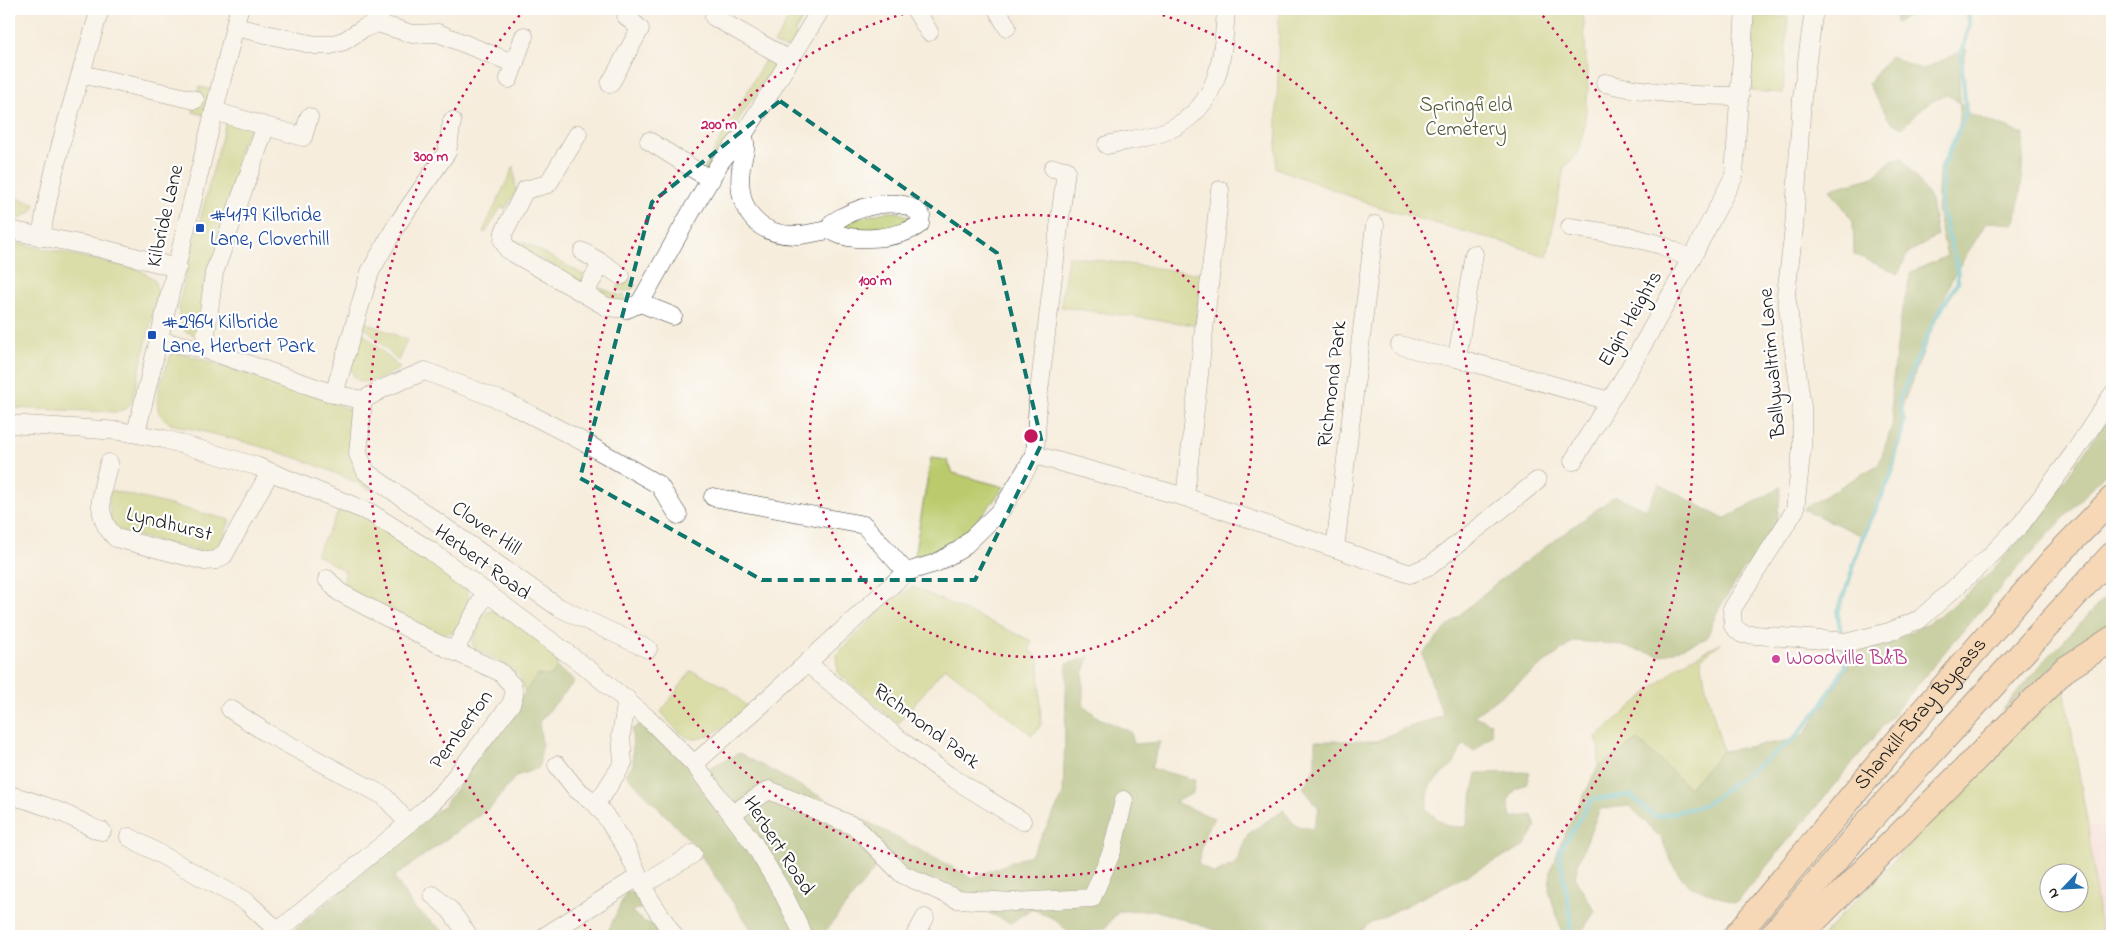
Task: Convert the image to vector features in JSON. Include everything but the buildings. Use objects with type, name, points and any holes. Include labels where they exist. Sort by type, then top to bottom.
[{"type":"highway","name":"Shankill-Bray Bypass","points":[[1736,936],[1930,703],[2053,560],[2112,499]]},
{"type":"highway","name":"Shankill-Bray Bypass","points":[[1772,936],[1867,823],[2112,555]]},
{"type":"highway","points":[[1799,936],[2064,670],[2112,639]]},
{"type":"highway","points":[[1723,936],[1893,732],[1930,703]]},
{"type":"street","points":[[41,236],[48,195],[100,9]]},
{"type":"street","name":"Kilbride Lane","points":[[136,433],[239,9]]},
{"type":"street","points":[[578,134],[548,184],[525,190],[504,232],[503,241],[508,250],[607,306],[627,310],[640,303],[721,162],[743,135],[821,9]]},
{"type":"street","points":[[915,9],[929,32]]},
{"type":"street","points":[[997,9],[1008,27]]},
{"type":"street","points":[[1107,145],[1171,129],[1197,112],[1209,94],[1219,69],[1224,43],[1226,9]]},
{"type":"street","name":"Elgin Heights","points":[[1573,461],[1690,259],[1734,176],[1745,9]]},
{"type":"street","name":"Ballywaltrim Lane","points":[[1814,9],[1802,98],[1794,228],[1786,294],[1802,407],[1802,447],[1795,510],[1732,609],[1733,626],[1742,634],[1842,641],[1889,632],[1920,619],[1988,558],[2022,523],[2074,453],[2112,395]]},
{"type":"street","points":[[610,84],[640,29],[628,12]]},
{"type":"street","points":[[714,17],[790,60]]},
{"type":"street","points":[[234,27],[315,45],[330,45],[344,41],[364,28],[377,23],[412,34],[438,33],[512,72],[524,36]]},
{"type":"street","points":[[81,74],[195,100]]},
{"type":"street","points":[[1605,83],[1629,89],[1740,96]]},
{"type":"street","points":[[214,110],[303,137],[309,117]]},
{"type":"street","points":[[334,394],[370,272],[396,226],[447,152],[452,121]]},
{"type":"street","points":[[204,349],[214,273],[263,134]]},
{"type":"street","points":[[743,135],[746,148],[741,166],[739,190],[746,209],[759,226],[774,233],[799,235],[831,230]]},
{"type":"street","points":[[649,141],[711,180]]},
{"type":"street","points":[[694,764],[906,572],[936,563],[961,549],[1002,509],[1035,455],[1038,400],[1066,170],[1054,168]]},
{"type":"street","points":[[1185,497],[1220,190]]},
{"type":"street","name":"Richmond Park","points":[[1335,548],[1375,225]]},
{"type":"street","name":"Elgin Heights","points":[[1570,227],[1628,236],[1661,246],[1690,259]]},
{"type":"street","points":[[9,230],[100,248],[177,268]]},
{"type":"street","points":[[584,252],[621,276]]},
{"type":"street","points":[[1456,358],[1474,254]]},
{"type":"street","points":[[584,293],[602,263]]},
{"type":"street","points":[[640,303],[672,316]]},
{"type":"street","points":[[159,341],[204,349],[334,394],[363,400],[384,388],[425,371],[508,403],[580,440],[659,485],[678,514]]},
{"type":"street","name":"Elgin Heights","points":[[1400,345],[1427,353],[1456,358],[1609,401]]},
{"type":"street","name":"Clover Hill","points":[[363,400],[358,454],[366,472],[558,607],[648,649]]},
{"type":"street","name":"Herbert Road","points":[[9,424],[136,433],[190,446],[270,472],[371,512],[431,551],[627,699],[694,764],[754,844],[783,893],[804,936]]},
{"type":"street","points":[[1035,455],[1185,497],[1410,574],[1431,565],[1537,481]]},
{"type":"street","name":"Lyndhurst","points":[[109,463],[102,487],[101,518],[108,531],[116,538],[205,561],[216,560],[224,555],[270,472]]},
{"type":"street","points":[[713,497],[864,525],[906,572]]},
{"type":"street","name":"Pemberton","points":[[129,837],[246,902],[275,934],[446,789],[511,704],[514,695],[512,685],[500,672],[434,642],[339,592],[327,580]]},
{"type":"street","points":[[455,650],[486,592]]},
{"type":"street","name":"Richmond Park","points":[[807,663],[904,743],[948,775],[1022,821]]},
{"type":"street","points":[[595,803],[604,793],[623,763],[624,754],[621,735],[627,699]]},
{"type":"street","points":[[230,709],[265,732],[384,796],[408,823]]},
{"type":"street","points":[[557,765],[576,789],[595,803],[625,846],[640,881],[674,936]]},
{"type":"street","points":[[732,814],[769,790],[856,827],[902,874],[957,899],[1014,902],[1092,898],[1112,851],[1124,800]]},
{"type":"street","points":[[9,795],[31,800],[102,831]]},
{"type":"street","points":[[545,936],[640,881],[693,854]]},
{"type":"street","points":[[433,895],[450,910],[469,936]]},
{"type":"street","points":[[915,936],[925,918]]},
{"type":"highlighted area","points":[[780,101],[997,253],[1042,443],[975,580],[762,580],[580,478],[652,202]]},
{"type":"shaded area","points":[[2088,826],[2112,828],[2112,936],[2101,936]]},
{"type":"green space","points":[[794,9],[808,9],[795,32],[797,38],[787,48],[774,44]]},
{"type":"green space","name":"Springfield Cemetery","points":[[1279,9],[1583,9],[1588,90],[1583,137],[1578,153],[1564,168],[1547,257],[1516,246],[1384,209],[1276,168]]},
{"type":"green space","points":[[1895,9],[1924,9],[1896,22]]},
{"type":"green space","points":[[1755,15],[1788,17],[1783,93],[1751,91]]},
{"type":"green space","points":[[1967,49],[1959,80],[1960,103],[1946,94],[1924,106],[1902,128],[1890,121],[1868,84],[1890,56],[1921,70]]},
{"type":"green space","points":[[769,53],[778,62],[777,68],[773,67],[708,171],[703,171]]},
{"type":"green space","points":[[199,87],[210,89],[203,115],[193,112]]},
{"type":"green space","points":[[1960,103],[1970,114],[2024,134],[2021,187],[2015,224],[1987,222],[1952,278],[1903,404],[1894,471],[1865,537],[1803,509],[1879,464],[1893,423],[1891,395],[1900,322],[1911,272],[1947,256],[1937,212],[1939,169],[1958,131]]},
{"type":"green space","points":[[227,117],[251,126],[238,151],[247,163],[197,336],[185,331],[179,323],[179,306]]},
{"type":"green space","points":[[1902,157],[1931,200],[1937,236],[1908,253],[1898,274],[1854,254],[1853,221],[1830,189],[1874,177],[1891,160]]},
{"type":"green space","points":[[514,166],[516,192],[505,209],[501,207],[484,233],[483,231]]},
{"type":"green space","points":[[9,196],[35,203],[33,211],[18,219],[9,218]]},
{"type":"green space","points":[[885,212],[896,212],[910,217],[910,222],[895,231],[851,231],[842,227],[847,221]]},
{"type":"green space","points":[[9,241],[138,269],[154,279],[158,293],[132,401],[127,408],[117,412],[9,408]]},
{"type":"green space","points":[[513,241],[524,242],[584,275],[583,283],[514,244]]},
{"type":"green space","points":[[1068,256],[1202,274],[1195,325],[1061,307]]},
{"type":"green space","points":[[626,273],[635,285],[627,291],[622,291],[617,289]]},
{"type":"green space","points":[[595,286],[621,296],[624,295],[626,303],[615,301],[594,292]]},
{"type":"green space","points":[[365,322],[407,340],[398,361],[364,326]]},
{"type":"green space","points":[[361,331],[400,368],[380,379],[365,382],[359,381],[354,376],[351,368]]},
{"type":"green space","points":[[173,350],[327,400],[352,411],[373,488],[370,490],[323,468],[273,450],[170,424],[161,416],[157,402],[161,383]]},
{"type":"green space","points":[[2112,412],[2112,466],[2024,561],[1948,648],[1736,903],[1689,886],[1675,869],[1661,838],[1630,806],[1600,809],[1579,860],[1575,878],[1595,911],[1579,936],[1563,936],[1549,891],[1551,870],[1561,842],[1598,767],[1638,740],[1689,788],[1723,751],[1791,740],[1804,735],[1848,668],[1848,651],[1881,644],[1918,628],[1952,606],[1984,579],[2040,513]]},
{"type":"green space","points":[[931,458],[947,460],[953,473],[1004,487],[976,521],[954,541],[941,549],[914,557]]},
{"type":"green space","points":[[1659,484],[1724,519],[1781,487],[1776,532],[1741,573],[1716,614],[1707,638],[1661,656],[1614,644],[1574,641],[1474,716],[1491,723],[1492,735],[1475,751],[1463,745],[1454,763],[1430,785],[1426,810],[1447,826],[1466,827],[1477,773],[1530,772],[1526,784],[1515,790],[1508,801],[1511,818],[1532,815],[1536,827],[1525,846],[1367,925],[1357,936],[1234,936],[1154,910],[1119,911],[1104,929],[1072,935],[1054,919],[1032,908],[1011,923],[879,863],[822,936],[756,936],[693,844],[626,774],[633,765],[632,729],[642,723],[707,769],[739,753],[972,878],[1032,854],[1063,796],[1067,664],[1089,657],[1083,674],[1083,705],[1099,718],[1131,732],[1134,744],[1160,742],[1151,768],[1195,780],[1193,793],[1175,802],[1214,818],[1206,831],[1198,864],[1214,874],[1236,863],[1248,834],[1283,810],[1296,826],[1313,829],[1319,809],[1303,787],[1315,768],[1315,741],[1377,741],[1403,729],[1443,716],[1422,654],[1456,618],[1495,584],[1615,496],[1646,509]]},
{"type":"green space","points":[[110,490],[230,520],[220,544],[208,553],[124,533],[112,524],[109,506]]},
{"type":"green space","points":[[342,505],[375,524],[464,584],[468,596],[467,608],[455,631],[443,635],[430,632],[342,586],[346,572],[316,554]]},
{"type":"green space","points":[[913,587],[1032,641],[1029,650],[1039,658],[1041,725],[1032,735],[945,667],[898,724],[838,673],[836,655],[889,602]]},
{"type":"green space","points":[[2112,590],[2112,626],[2054,666],[2001,712],[2038,668]]},
{"type":"green space","points":[[497,610],[558,654],[557,668],[551,676],[537,675],[525,693],[520,677],[512,669],[474,648],[472,642],[483,615],[486,612]]},
{"type":"green space","points":[[1722,642],[1701,658],[1705,684],[1723,751],[1689,788],[1638,740],[1598,767],[1599,749],[1596,737],[1681,664]]},
{"type":"green space","points":[[557,668],[575,681],[539,722],[542,744],[539,768],[516,776],[492,806],[394,877],[416,910],[440,928],[446,936],[421,936],[415,931],[396,932],[390,936],[287,936],[445,804],[537,675],[551,676]]},
{"type":"green space","points":[[691,671],[722,685],[747,707],[722,728],[700,739],[684,736],[661,712]]},
{"type":"green space","points":[[2063,682],[2088,826],[2101,936],[1822,936]]},
{"type":"green space","points":[[626,892],[639,894],[643,908],[631,911],[644,922],[655,925],[661,936],[606,936]]},
{"type":"waterway","points":[[1842,638],[1837,611],[1845,593],[1862,539],[1890,478],[1904,421],[1899,400],[1934,321],[1958,282],[1957,266],[1941,209],[1943,166],[1966,113],[1961,55],[1970,25],[1967,9]]},
{"type":"waterway","points":[[1569,936],[1571,917],[1559,852],[1591,800],[1630,795],[1655,817],[1705,805],[1795,738],[1821,706],[1845,667],[1843,646]]},
{"type":"place","name":"#4179 Kilbride Lane, Cloverhill","points":[[200,228]]},
{"type":"place","name":"#2964 Kilbride Lane, Herbert Park","points":[[152,335]]},
{"type":"place","name":"Woodville B&B","points":[[1776,659]]}]
